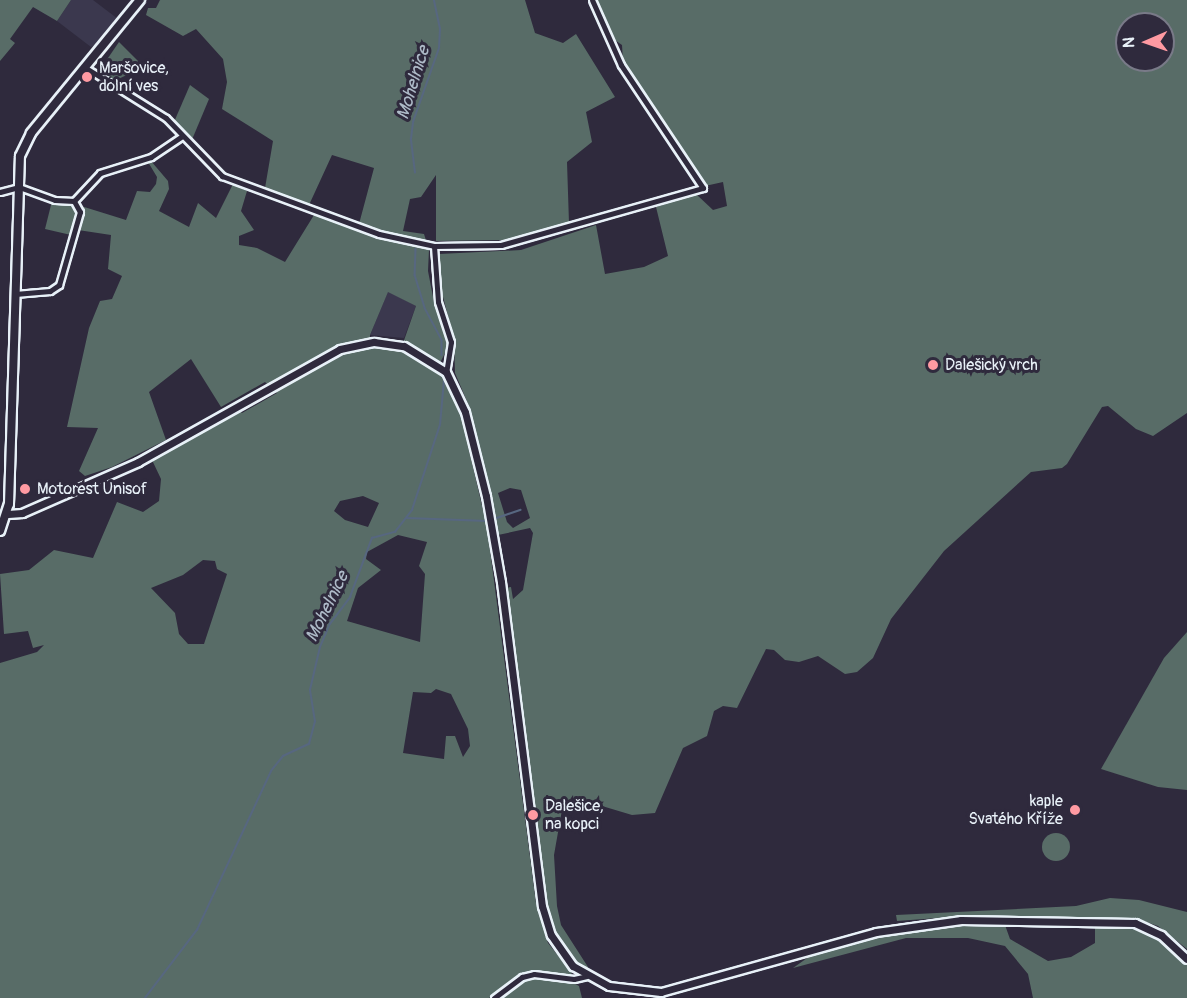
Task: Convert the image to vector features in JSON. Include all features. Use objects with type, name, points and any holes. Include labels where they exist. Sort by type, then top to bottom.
[{"type":"main road","points":[[0,531],[8,514],[19,187],[26,141],[140,0]]},
{"type":"street","points":[[86,68],[166,118],[222,176],[379,234],[434,246],[475,248],[530,240],[704,188],[621,65],[592,0]]},
{"type":"street","points":[[74,201],[100,173],[151,157],[182,136]]},
{"type":"street","points":[[0,192],[4,188],[19,187],[55,200],[74,201]]},
{"type":"street","points":[[15,294],[50,291],[59,285],[80,212],[74,201]]},
{"type":"street","points":[[434,246],[438,302],[451,342],[446,372]]},
{"type":"street","points":[[8,514],[22,513],[138,462],[340,349],[365,343],[397,344],[421,354],[446,372],[465,412],[493,534],[544,916],[561,953],[587,976],[629,991],[661,992],[876,932],[961,920],[1136,923],[1161,935],[1187,958]]},
{"type":"street","points":[[494,998],[522,977],[534,974],[574,979],[587,976]]},
{"type":"shaded area","points":[[71,0],[93,0],[118,19],[98,43],[91,47],[57,21]]},
{"type":"shaded area","points":[[388,291],[416,306],[404,338],[370,335]]},
{"type":"green space","points":[[0,0],[71,0],[57,21],[33,7],[10,39],[15,43],[0,61]]},
{"type":"green space","points":[[160,0],[525,0],[535,33],[563,43],[576,34],[615,97],[586,112],[592,142],[567,162],[569,223],[509,240],[436,241],[436,175],[421,197],[410,199],[403,231],[424,234],[429,250],[428,271],[434,302],[448,347],[437,369],[450,383],[458,403],[487,527],[536,903],[548,943],[572,973],[570,975],[538,971],[520,975],[489,998],[0,998],[0,663],[37,652],[44,645],[33,648],[28,631],[4,634],[0,574],[29,570],[54,550],[93,558],[117,502],[143,512],[159,501],[161,479],[152,460],[239,410],[242,413],[277,393],[265,382],[221,407],[191,359],[149,392],[166,440],[112,467],[85,476],[79,471],[98,428],[67,427],[89,328],[100,301],[112,299],[122,276],[108,269],[111,235],[78,230],[81,206],[126,220],[137,191],[150,192],[156,184],[157,177],[148,162],[151,161],[168,181],[169,189],[159,211],[189,227],[198,203],[216,218],[233,184],[247,191],[241,211],[254,230],[239,236],[239,245],[257,248],[285,262],[314,215],[373,236],[374,227],[359,224],[374,168],[332,155],[309,205],[265,188],[273,141],[222,109],[227,82],[223,59],[196,29],[183,36],[146,15],[148,8],[156,8]],"holes":[[[388,292],[416,306],[401,349],[370,345],[370,335]],[[363,496],[379,503],[368,527],[345,520],[334,511],[340,501]],[[398,535],[427,542],[419,566],[425,574],[420,642],[347,621],[358,588],[381,570],[366,559],[367,552]],[[203,560],[215,561],[217,569],[227,574],[204,644],[188,644],[179,634],[175,613],[151,588],[183,575]],[[436,689],[451,694],[468,729],[470,746],[463,757],[455,736],[446,736],[444,759],[403,753],[413,692],[431,693]]]},
{"type":"green space","points":[[594,0],[1187,0],[1187,413],[1153,436],[1136,429],[1108,406],[1102,407],[1067,464],[1062,468],[1031,472],[944,551],[891,619],[873,658],[857,672],[845,674],[818,656],[799,662],[785,660],[774,650],[766,649],[737,708],[723,706],[714,711],[707,736],[683,748],[655,813],[632,815],[592,803],[563,804],[554,855],[557,906],[561,925],[588,967],[586,971],[564,952],[555,938],[547,919],[537,856],[533,789],[506,588],[511,587],[513,599],[523,590],[533,533],[530,528],[498,535],[469,406],[455,373],[454,339],[436,270],[439,254],[521,250],[596,225],[605,274],[644,267],[668,256],[656,207],[696,194],[713,210],[727,206],[723,182],[705,186],[623,62],[622,45],[609,36]],"holes":[[[510,488],[521,490],[530,518],[513,528],[507,522],[498,493]]]},
{"type":"green space","points":[[119,42],[138,61],[131,73],[114,81],[99,71]]},
{"type":"green space","points":[[190,85],[209,99],[191,142],[174,122]]},
{"type":"green space","points":[[52,201],[72,204],[77,209],[71,235],[45,229]]},
{"type":"green space","points":[[1187,632],[1187,790],[1158,787],[1101,769],[1164,658]]},
{"type":"green space","points":[[1056,833],[1066,837],[1070,847],[1066,857],[1056,861],[1046,857],[1042,847],[1046,837]]},
{"type":"green space","points":[[1110,898],[1139,900],[1187,912],[1187,949],[1158,926],[1137,919],[965,916],[897,921],[896,915],[1076,906]]},
{"type":"green space","points":[[1095,922],[1130,925],[1155,935],[1187,963],[1187,998],[1033,998],[1028,974],[1005,946],[968,938],[906,938],[793,968],[810,956],[892,932],[962,924],[1005,925],[1010,939],[1048,961],[1071,957],[1095,943]]},
{"type":"green space","points":[[536,976],[570,981],[579,986],[582,998],[498,998],[519,981]]},
{"type":"waterway","name":"Mohelnice","points":[[415,173],[411,139],[413,122],[439,48],[440,29],[434,0]]},
{"type":"waterway","name":"Mohelnice","points":[[416,249],[415,275],[425,308],[442,340],[442,355]]},
{"type":"waterway","name":"Mohelnice","points":[[145,998],[197,930],[271,771],[283,756],[309,744],[315,722],[310,690],[320,647],[330,624],[350,597],[372,538],[395,532],[412,510],[440,425],[444,380]]},
{"type":"waterway","points":[[494,519],[520,510]]},
{"type":"waterway","points":[[407,518],[487,521]]},
{"type":"place","name":"Maršovice, dolní ves","points":[[87,77]]},
{"type":"place","name":"Dalešický vrch","points":[[933,365]]},
{"type":"place","name":"Motorest Unisof","points":[[25,489]]},
{"type":"place","name":"kaple Svatého Kříže","points":[[1075,810]]},
{"type":"place","name":"Dalešice, na kopci","points":[[533,815]]}]
